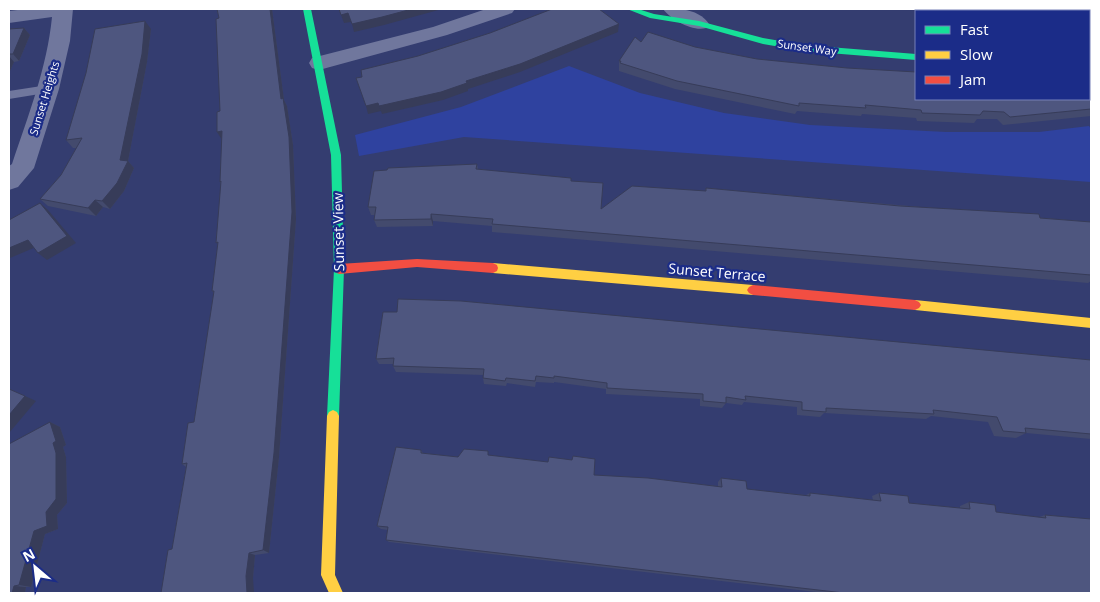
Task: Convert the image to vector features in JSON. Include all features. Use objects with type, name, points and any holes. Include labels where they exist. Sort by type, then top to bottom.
[{"type":"street","name":"Sunset View","points":[[308,9],[336,155],[339,269],[328,550],[328,575],[336,593]]},
{"type":"street","points":[[319,63],[440,31],[504,9]]},
{"type":"street","name":"Sunset Way","points":[[631,9],[653,16],[699,24],[763,41],[804,48],[915,57]]},
{"type":"street","name":"Sunset Way","points":[[673,9],[699,24]]},
{"type":"street","points":[[9,17],[63,10]]},
{"type":"street","name":"Sunset Heights","points":[[9,181],[22,168],[48,89],[58,49],[63,10]]},
{"type":"street","name":"Sunset Terrace","points":[[339,269],[417,263],[439,264],[800,294],[1091,323]]},
{"type":"lane","points":[[9,95],[48,89]]},
{"type":"shaded area","points":[[569,66],[640,93],[724,113],[810,125],[946,132],[1039,132],[1089,126],[1091,129],[1091,182],[464,137],[359,156],[355,135],[461,107]]},
{"type":"building","points":[[217,9],[270,9],[281,99],[283,98],[289,137],[292,212],[274,453],[263,550],[249,553],[246,576],[247,593],[161,593],[168,550],[172,549],[187,463],[182,464],[188,423],[194,422],[214,291],[212,291],[218,242],[216,243],[221,181],[222,131],[217,132],[217,112],[220,111],[216,19],[219,18]]},
{"type":"building","points":[[339,9],[412,9],[352,24],[348,13],[341,15]]},
{"type":"building","points":[[552,9],[599,9],[619,24],[520,64],[466,81],[467,83],[441,92],[379,106],[378,103],[366,106],[356,78],[362,77],[361,70],[418,56],[490,33]]},
{"type":"building","points":[[992,9],[1050,10],[994,10]]},
{"type":"building","points":[[145,21],[142,54],[120,160],[128,161],[117,183],[102,201],[95,200],[88,208],[40,199],[61,175],[82,138],[66,140],[86,73],[95,29]]},
{"type":"building","points":[[24,28],[13,54],[9,54],[9,29]]},
{"type":"building","points":[[648,32],[695,47],[757,59],[847,68],[915,72],[915,100],[1090,100],[1091,53],[1091,109],[1010,117],[1004,112],[983,111],[980,115],[922,113],[921,110],[865,105],[866,108],[799,103],[799,106],[677,81],[620,63],[621,61],[619,61],[635,37],[641,42]]},
{"type":"building","points":[[477,164],[476,169],[571,178],[571,181],[603,183],[601,209],[632,186],[706,191],[706,188],[900,206],[1039,214],[1040,218],[1091,222],[1091,275],[492,224],[493,219],[431,214],[431,219],[374,220],[376,207],[368,207],[374,171],[387,170],[388,168]]},
{"type":"building","points":[[40,203],[67,236],[38,253],[28,240],[9,248],[9,220]]},
{"type":"building","points":[[398,299],[461,301],[1091,360],[1091,434],[1025,428],[1026,433],[1003,431],[997,417],[933,410],[934,414],[826,408],[826,412],[802,410],[802,402],[745,396],[746,400],[726,397],[726,403],[703,401],[703,394],[607,388],[607,383],[554,376],[554,378],[536,376],[535,381],[506,378],[505,381],[483,378],[484,369],[393,366],[394,358],[376,359],[383,312],[397,312]]},
{"type":"building","points":[[9,389],[25,396],[9,415]]},
{"type":"building","points":[[50,422],[56,441],[53,443],[56,453],[56,499],[46,512],[47,526],[34,531],[19,585],[14,586],[12,593],[9,593],[9,444]]},
{"type":"building","points":[[396,447],[421,450],[421,453],[458,457],[464,449],[488,451],[488,455],[548,462],[549,457],[572,460],[573,456],[595,459],[594,475],[648,478],[722,487],[721,478],[746,481],[747,489],[810,496],[810,493],[881,501],[879,493],[908,496],[909,503],[970,509],[969,502],[995,505],[996,512],[1046,518],[1045,515],[1091,519],[1091,593],[844,593],[386,540],[388,527],[377,526]]},
{"type":"traffic: fast","points":[[307,9],[336,155],[339,269],[333,416]]},
{"type":"traffic: fast","points":[[631,9],[653,16],[699,24],[763,41],[804,48],[915,57]]},
{"type":"traffic: slow","points":[[493,268],[753,290]]},
{"type":"traffic: slow","points":[[915,305],[1091,323]]},
{"type":"traffic: slow","points":[[333,416],[328,575],[336,593]]},
{"type":"traffic: jam","points":[[339,269],[417,263],[493,268]]},
{"type":"traffic: jam","points":[[753,290],[915,305]]}]
